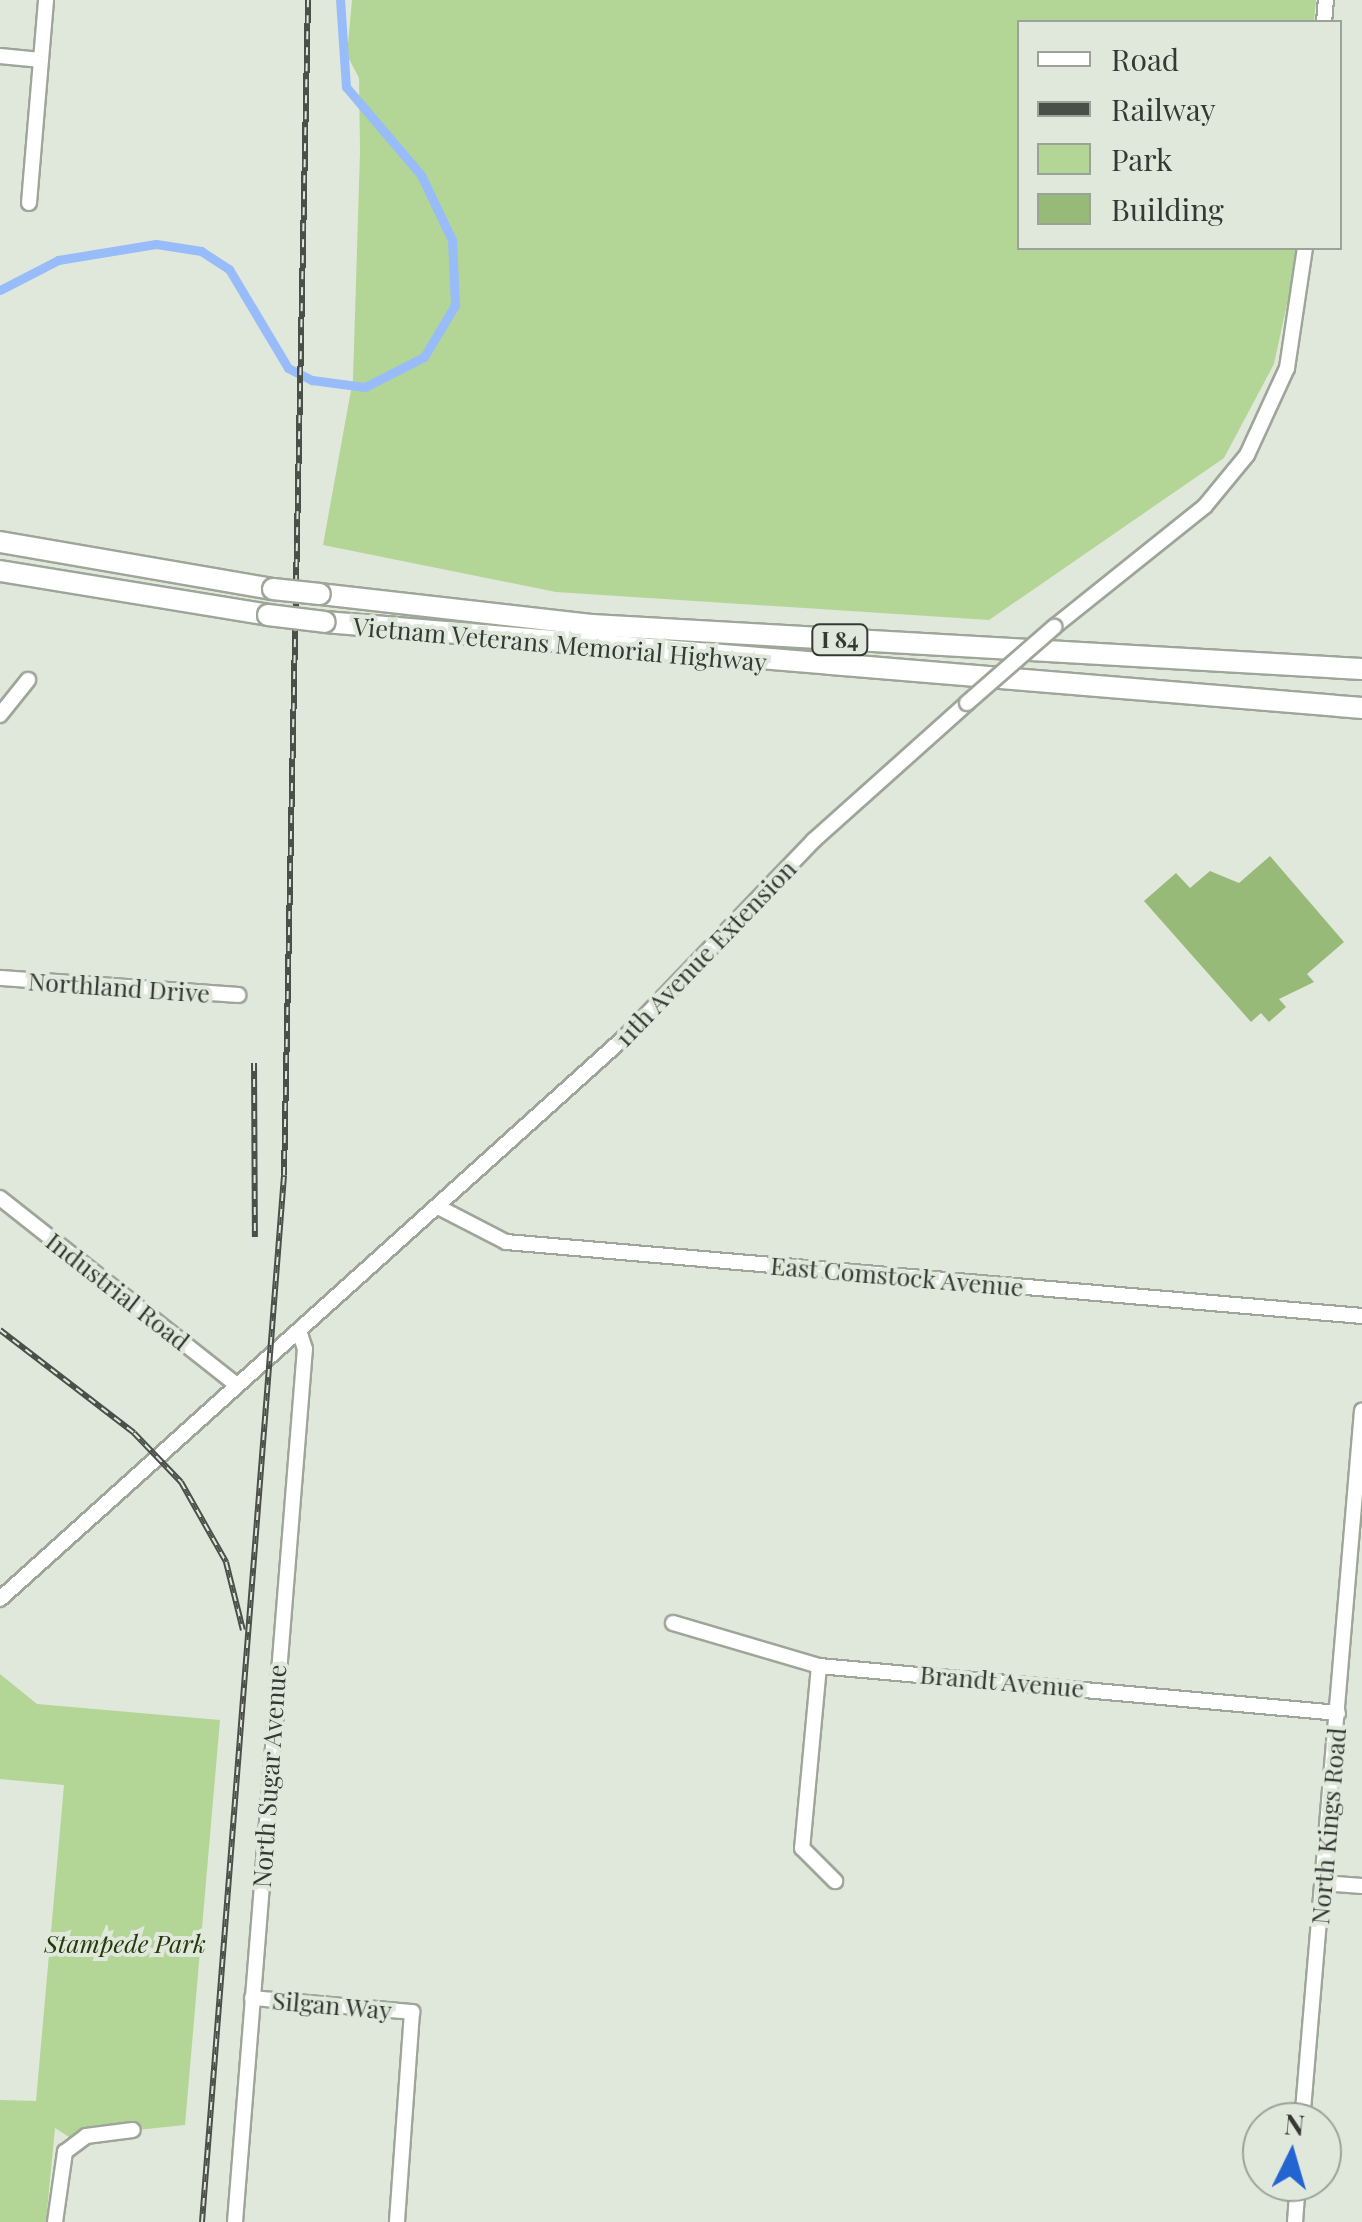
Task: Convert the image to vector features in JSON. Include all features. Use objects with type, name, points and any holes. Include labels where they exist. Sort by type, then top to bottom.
[{"type":"highway","name":"Vietnam Veterans Memorial Highway","points":[[0,542],[272,589],[592,624],[1362,669]]},
{"type":"highway","name":"Vietnam Veterans Memorial Highway","points":[[0,571],[325,622],[1362,708]]},
{"type":"street","points":[[29,203],[46,0]]},
{"type":"street","points":[[0,56],[41,60]]},
{"type":"street","name":"11th Avenue Extension","points":[[0,1600],[440,1208],[639,1024],[814,840],[1054,627],[1205,506],[1247,456],[1287,368],[1305,250]]},
{"type":"street","points":[[0,716],[28,680]]},
{"type":"street","name":"Northland Drive","points":[[0,978],[238,995]]},
{"type":"street","name":"Industrial Road","points":[[0,1198],[237,1385]]},
{"type":"street","name":"East Comstock Avenue","points":[[440,1208],[506,1242],[1362,1316]]},
{"type":"street","name":"North Sugar Avenue","points":[[235,2222],[304,1349],[299,1331]]},
{"type":"street","name":"North Kings Road","points":[[1304,2102],[1362,1411]]},
{"type":"street","name":"Brandt Avenue","points":[[673,1623],[819,1666],[1338,1714]]},
{"type":"street","points":[[819,1666],[802,1848],[835,1880]]},
{"type":"street","points":[[1322,1883],[1362,1886]]},
{"type":"street","name":"Silgan Way","points":[[252,1998],[412,2012],[396,2222]]},
{"type":"street","points":[[54,2222],[65,2152],[86,2136],[134,2130]]},
{"type":"green space","points":[[352,0],[1316,0],[1314,20],[1017,20],[1017,250],[1299,250],[1274,364],[1224,458],[989,620],[556,592],[323,545],[353,379],[359,78],[347,55]]},
{"type":"green space","name":"Stampede Park","points":[[0,1674],[37,1704],[220,1720],[185,2125],[69,2137],[55,2128],[46,2222],[0,2222],[0,2100],[36,2101],[64,1785],[0,1779]]},
{"type":"building","points":[[1270,856],[1344,942],[1307,974],[1314,982],[1279,999],[1286,1007],[1269,1022],[1261,1013],[1251,1022],[1144,901],[1176,873],[1190,888],[1210,871],[1239,883]]},
{"type":"waterway","points":[[0,290],[58,260],[156,244],[201,251],[229,269],[288,368],[312,380],[365,387],[424,357],[455,305],[452,240],[421,175],[346,87],[340,0]]},
{"type":"railway","points":[[202,2222],[284,1175],[308,0]]},
{"type":"railway","points":[[254,1063],[255,1237]]},
{"type":"railway","points":[[0,1330],[134,1433],[181,1482],[226,1562],[243,1630]]}]
